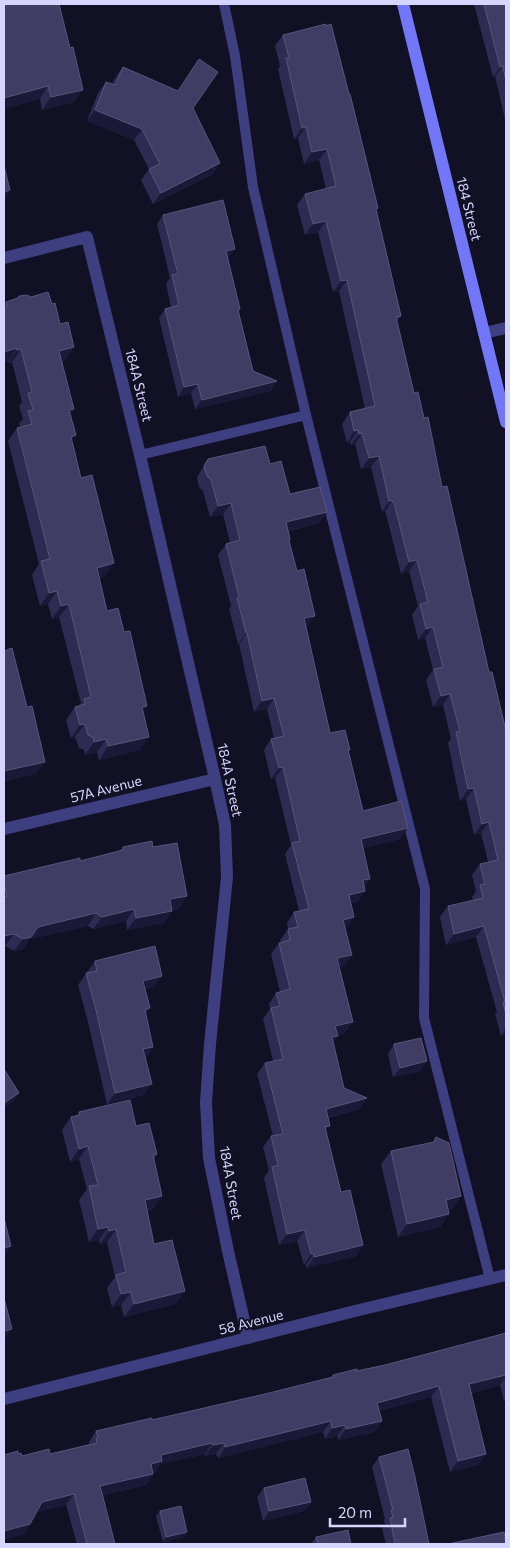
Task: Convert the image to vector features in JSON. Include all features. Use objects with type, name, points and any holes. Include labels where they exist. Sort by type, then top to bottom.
[{"type":"main road","name":"184 Street","points":[[403,4],[506,422]]},
{"type":"street","name":"184A Street","points":[[4,258],[87,237],[216,779],[225,825],[227,877],[206,1102],[210,1158],[228,1251],[248,1338]]},
{"type":"street","points":[[484,333],[506,328]]},
{"type":"street","name":"57A Avenue","points":[[4,829],[216,779]]},
{"type":"street","name":"58 Avenue","points":[[4,1399],[506,1275]]},
{"type":"lane","points":[[224,4],[235,56],[253,187],[306,415],[425,889],[424,1018],[490,1279]]},
{"type":"lane","points":[[140,455],[306,415]]},
{"type":"building","points":[[4,4],[59,4],[70,48],[73,47],[83,90],[51,97],[48,86],[4,98]]},
{"type":"building","points":[[484,4],[506,4],[506,82],[503,66],[500,67]]},
{"type":"building","points":[[326,24],[326,26],[331,24],[350,94],[378,208],[376,209],[401,316],[396,317],[414,393],[418,392],[424,418],[428,417],[442,487],[447,486],[489,672],[492,672],[506,731],[506,1015],[503,1002],[505,1002],[484,926],[454,934],[448,906],[483,898],[480,885],[485,884],[480,864],[498,860],[489,822],[482,824],[474,788],[468,789],[456,732],[460,731],[450,694],[441,696],[434,669],[443,667],[433,627],[426,629],[420,604],[428,602],[417,560],[409,562],[394,503],[389,501],[379,456],[369,458],[362,433],[359,434],[358,430],[354,431],[350,412],[375,406],[347,280],[341,281],[326,221],[313,224],[305,194],[336,186],[327,149],[312,152],[306,127],[302,128],[286,58],[289,58],[283,35]]},
{"type":"building","points":[[199,59],[218,72],[193,108],[220,163],[161,193],[149,169],[160,164],[142,129],[95,110],[106,82],[115,85],[123,67],[178,91]]},
{"type":"building","points":[[4,166],[10,190],[4,192]]},
{"type":"building","points":[[223,200],[235,249],[226,251],[253,371],[277,381],[202,400],[198,384],[184,387],[165,309],[179,305],[172,275],[178,274],[163,215]]},
{"type":"building","points":[[48,292],[52,304],[55,303],[60,324],[68,322],[74,347],[59,351],[74,409],[69,410],[76,435],[71,437],[81,478],[92,475],[114,563],[97,568],[107,611],[118,608],[124,632],[130,631],[147,706],[142,707],[149,737],[108,746],[106,739],[94,742],[93,737],[88,735],[85,724],[80,725],[75,707],[85,704],[84,699],[91,697],[69,604],[61,606],[57,591],[49,593],[41,561],[50,559],[17,428],[32,424],[28,411],[33,410],[28,393],[32,392],[21,349],[17,350],[17,348],[4,352],[4,308],[7,307],[6,302],[19,296],[27,295],[31,297]]},
{"type":"building","points":[[265,446],[270,464],[281,461],[290,494],[320,487],[327,512],[286,522],[297,571],[304,569],[315,616],[304,618],[330,733],[345,730],[363,811],[401,801],[408,828],[361,839],[370,879],[363,880],[365,891],[349,895],[354,917],[343,920],[352,955],[337,958],[353,1022],[335,1026],[338,1036],[332,1037],[344,1088],[367,1098],[326,1109],[330,1126],[325,1127],[341,1192],[350,1190],[363,1245],[314,1257],[314,1254],[311,1254],[305,1230],[287,1234],[272,1167],[278,1165],[271,1136],[283,1134],[265,1063],[283,1059],[271,1008],[280,1006],[276,993],[290,989],[279,943],[290,940],[288,929],[298,927],[294,912],[309,909],[292,843],[300,841],[283,767],[279,768],[271,739],[284,736],[274,698],[262,701],[237,598],[239,597],[226,544],[240,540],[231,503],[218,506],[211,480],[207,476],[204,466],[208,459]]},
{"type":"building","points":[[12,648],[27,707],[32,706],[45,762],[4,771],[4,651]]},
{"type":"building","points":[[152,841],[153,847],[177,843],[187,896],[170,899],[172,911],[136,918],[134,909],[102,917],[96,913],[38,927],[31,937],[23,939],[14,934],[4,936],[4,897],[7,896],[4,876],[80,858],[80,861],[123,850],[123,847]]},
{"type":"building","points":[[155,946],[162,976],[143,981],[150,1008],[145,1010],[153,1047],[143,1049],[152,1084],[115,1093],[86,973],[97,971],[95,961]]},
{"type":"building","points":[[421,1038],[427,1061],[400,1068],[394,1044]]},
{"type":"building","points":[[4,1069],[19,1093],[4,1103]]},
{"type":"building","points":[[130,1100],[136,1126],[149,1123],[157,1154],[153,1155],[162,1196],[145,1200],[154,1244],[172,1240],[185,1291],[134,1304],[131,1292],[121,1294],[116,1275],[126,1272],[116,1229],[109,1231],[108,1227],[98,1229],[89,1186],[98,1185],[88,1146],[79,1149],[71,1117],[80,1115],[79,1112]]},
{"type":"building","points":[[436,1137],[449,1143],[461,1196],[446,1200],[449,1214],[407,1224],[391,1151],[434,1142]]},
{"type":"building","points":[[4,1218],[11,1246],[4,1248]]},
{"type":"building","points":[[4,1298],[12,1329],[4,1331]]},
{"type":"building","points":[[506,1333],[506,1375],[469,1384],[486,1454],[458,1461],[439,1386],[377,1403],[382,1421],[346,1429],[345,1425],[332,1428],[331,1421],[225,1447],[224,1443],[213,1445],[212,1443],[161,1455],[162,1461],[151,1464],[153,1474],[100,1486],[115,1544],[87,1544],[74,1494],[42,1502],[30,1524],[4,1531],[4,1455],[18,1451],[18,1454],[21,1453],[22,1456],[49,1449],[50,1454],[97,1443],[96,1431],[265,1394],[333,1377],[333,1375],[385,1365]]},
{"type":"building","points":[[408,1449],[429,1544],[395,1544],[390,1518],[393,1517],[391,1510],[393,1510],[379,1457]]},
{"type":"building","points":[[305,1478],[311,1502],[269,1511],[264,1488]]},
{"type":"building","points":[[181,1506],[187,1532],[166,1537],[160,1511]]},
{"type":"building","points":[[348,1530],[351,1544],[318,1544],[316,1537]]},
{"type":"building","points":[[504,1532],[506,1544],[448,1544]]}]
